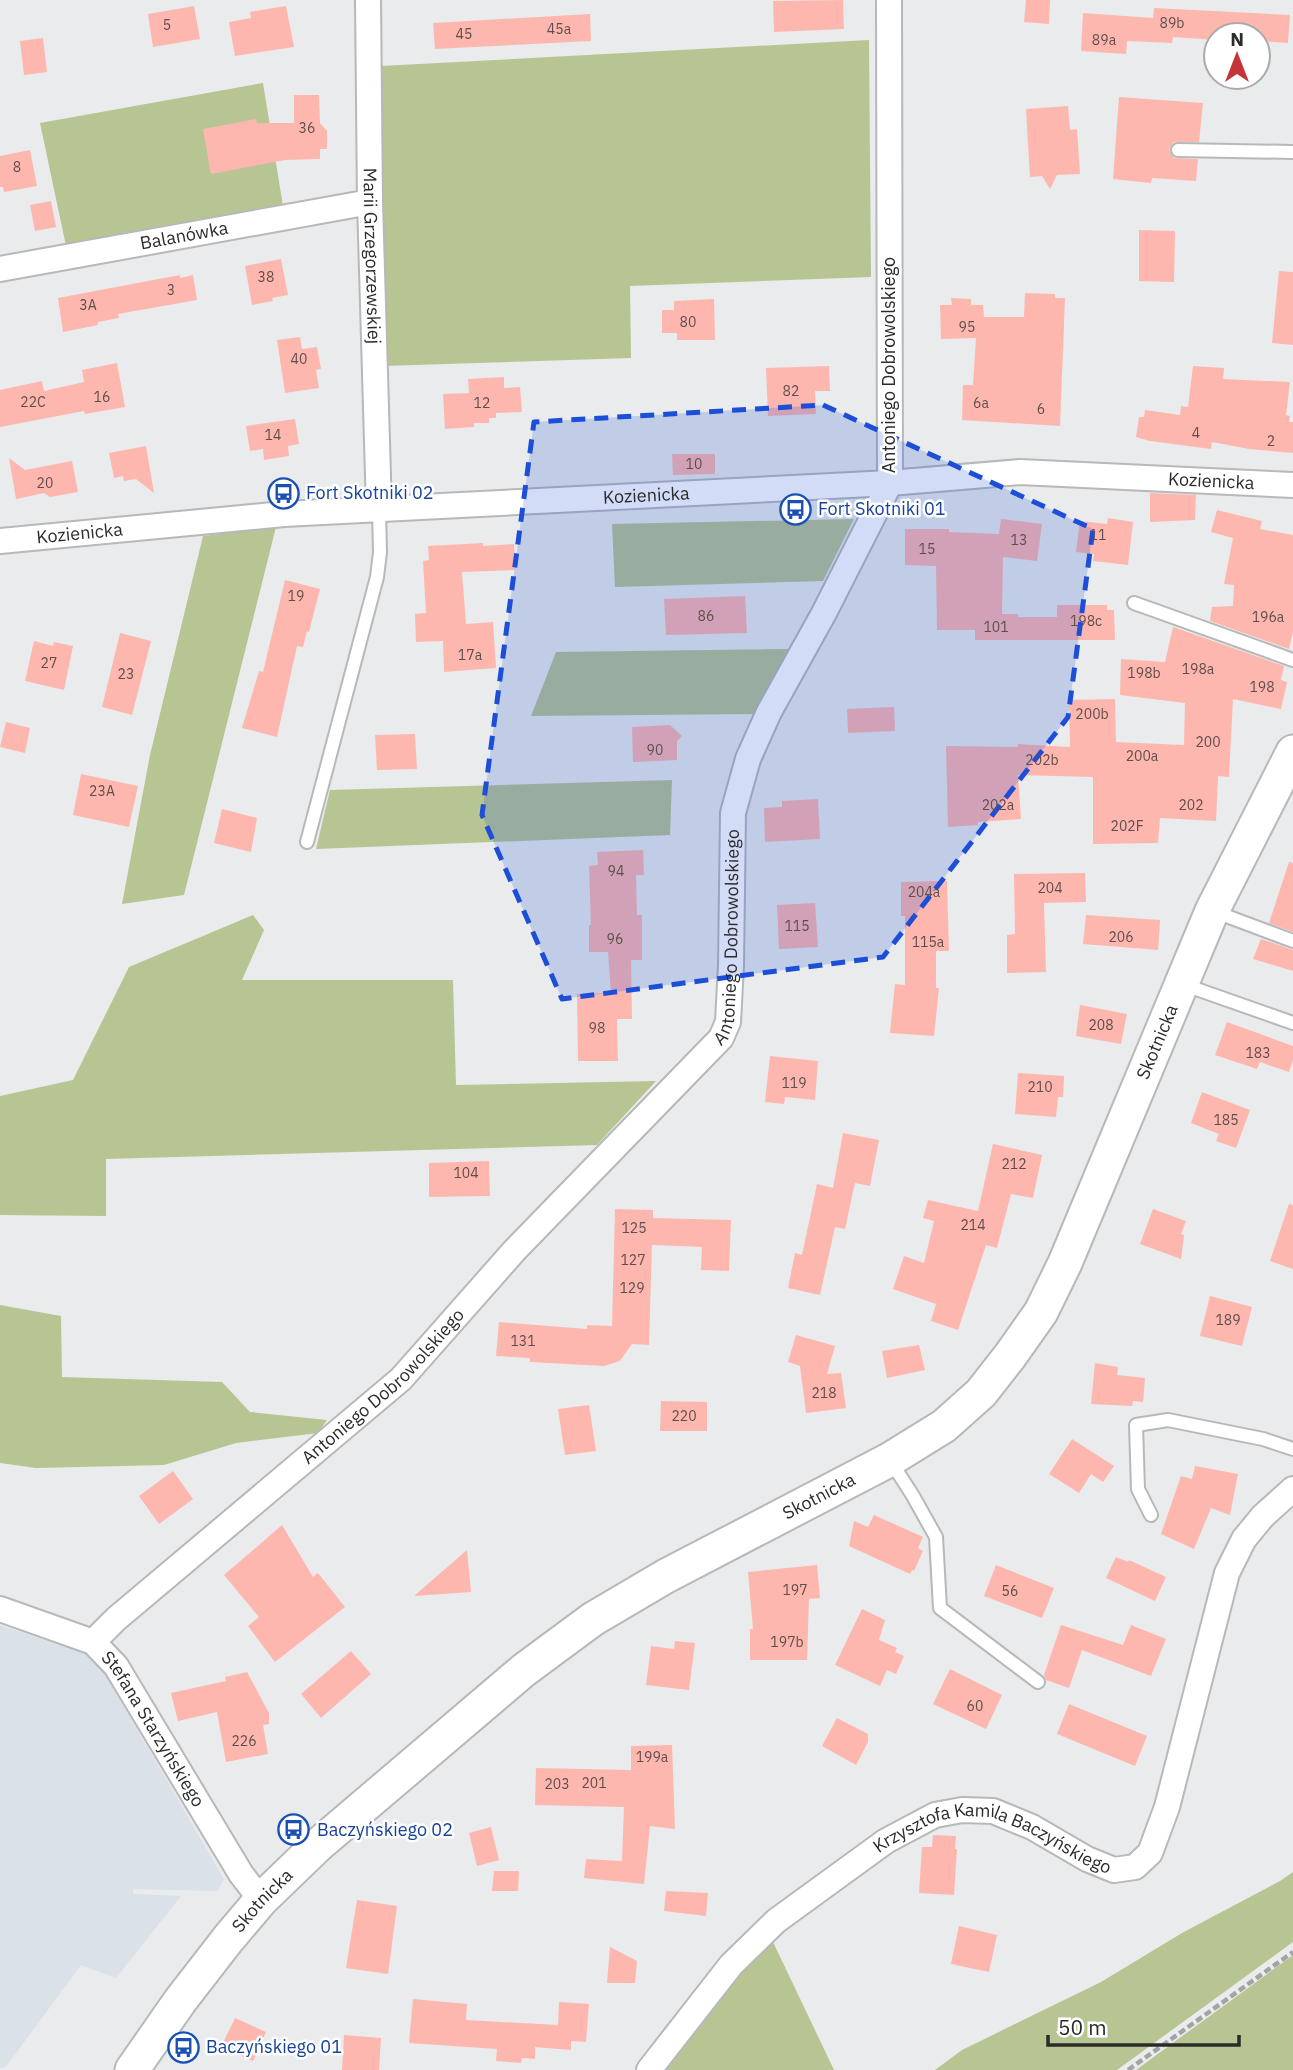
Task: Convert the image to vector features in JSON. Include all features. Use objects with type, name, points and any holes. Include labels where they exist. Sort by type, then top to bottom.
[{"type":"main road","name":"Skotnicka","points":[[132,2070],[180,2001],[261,1900],[338,1828],[524,1670],[593,1619],[666,1576],[889,1460],[944,1426],[981,1393],[1041,1312],[1065,1263],[1212,911],[1293,752]]},
{"type":"street","name":"Marii Grzegorzewskiej","points":[[368,0],[370,202],[379,510]]},
{"type":"street","name":"Antoniego Dobrowolskiego","points":[[93,1642],[116,1619],[401,1378],[514,1251],[720,1038],[728,1023],[732,965],[733,813],[748,759],[769,712],[890,483],[889,0]]},
{"type":"street","name":"Balanówka","points":[[0,269],[370,202]]},
{"type":"street","name":"Kozienicka","points":[[0,541],[284,514],[890,483],[1020,472],[1293,485]]},
{"type":"street","name":"Krzysztofa Kamila Baczyńskiego","points":[[649,2070],[731,1965],[776,1922],[886,1840],[935,1815],[962,1810],[993,1811],[1032,1827],[1087,1859],[1114,1870],[1135,1867],[1150,1853],[1167,1807],[1227,1573],[1244,1539],[1263,1516],[1293,1489]]},
{"type":"street","name":"Stefana Starzyńskiego","points":[[0,1609],[93,1642],[116,1666],[241,1874],[261,1900]]},
{"type":"lane","points":[[1178,150],[1293,152]]},
{"type":"lane","points":[[307,842],[377,576],[380,551],[379,510]]},
{"type":"lane","points":[[1135,603],[1293,660]]},
{"type":"lane","points":[[1212,911],[1293,941]]},
{"type":"lane","points":[[1182,984],[1293,1023]]},
{"type":"lane","points":[[1151,1515],[1138,1489],[1136,1425],[1168,1420],[1263,1439],[1293,1449]]},
{"type":"lane","points":[[889,1460],[936,1537],[940,1608],[1038,1682]]},
{"type":"path","points":[[1128,2070],[1293,1952]]},
{"type":"highlighted area","points":[[823,405],[1093,529],[1068,717],[883,957],[562,999],[482,815],[534,422]]},
{"type":"shaded area","points":[[0,1625],[95,1657],[224,1879],[217,1891],[133,1889],[133,1894],[181,1896],[116,1978],[81,1965],[5,2068],[0,2068]]},
{"type":"green space","points":[[869,40],[871,277],[630,286],[631,358],[383,366],[381,66]]},
{"type":"green space","points":[[263,83],[283,206],[66,246],[40,123]]},
{"type":"green space","points":[[854,519],[823,581],[615,587],[612,524]]},
{"type":"green space","points":[[276,527],[184,895],[122,904],[150,755],[203,536]]},
{"type":"green space","points":[[789,649],[757,714],[531,716],[556,652]]},
{"type":"green space","points":[[672,780],[670,835],[316,849],[330,790]]},
{"type":"green space","points":[[253,915],[264,930],[242,980],[453,980],[456,1085],[656,1081],[597,1145],[106,1159],[106,1216],[0,1215],[0,1096],[73,1080],[129,967]]},
{"type":"green space","points":[[0,1305],[61,1316],[62,1377],[222,1382],[250,1412],[327,1420],[318,1433],[236,1443],[164,1465],[36,1468],[0,1463]]},
{"type":"green space","points":[[1293,1872],[1293,1942],[1117,2070],[935,2070],[962,2050],[1101,1982],[1182,1933]]},
{"type":"green space","points":[[773,1942],[834,2070],[658,2070],[722,1992]]},
{"type":"green space","points":[[1293,1955],[1293,2070],[1136,2070]]},
{"type":"building","points":[[843,0],[844,29],[774,32],[773,1]]},
{"type":"building","points":[[1026,0],[1050,0],[1049,24],[1024,22]]},
{"type":"building","points":[[194,6],[200,39],[153,47],[148,14]]},
{"type":"building","points":[[286,6],[294,47],[235,56],[229,22],[251,18],[250,12]]},
{"type":"building","points":[[1154,8],[1290,15],[1288,43],[1272,42],[1272,21],[1202,21],[1202,39],[1173,37],[1172,43],[1127,41],[1126,54],[1081,51],[1083,13],[1153,18]]},
{"type":"building","points":[[590,14],[591,41],[435,49],[433,23]]},
{"type":"building","points":[[43,38],[47,72],[24,75],[20,41]]},
{"type":"building","points":[[294,95],[319,95],[320,123],[327,131],[327,149],[320,149],[320,159],[285,160],[211,174],[203,129],[256,119],[257,123],[294,123]]},
{"type":"building","points":[[1119,97],[1203,103],[1199,142],[1174,142],[1169,149],[1174,158],[1198,159],[1196,181],[1152,178],[1151,183],[1113,179]]},
{"type":"building","points":[[1068,106],[1070,130],[1077,129],[1080,174],[1057,175],[1050,189],[1042,176],[1030,177],[1026,109]]},
{"type":"building","points":[[30,150],[37,186],[4,192],[3,187],[0,187],[0,156]]},
{"type":"building","points":[[51,201],[56,227],[35,231],[30,205]]},
{"type":"building","points":[[1139,230],[1175,231],[1174,282],[1139,281]]},
{"type":"building","points":[[281,259],[288,295],[252,305],[245,266]]},
{"type":"building","points":[[1279,271],[1293,272],[1293,345],[1272,343]]},
{"type":"building","points":[[180,275],[180,278],[193,275],[197,300],[118,314],[119,318],[98,322],[98,325],[63,332],[58,298]]},
{"type":"building","points":[[1025,293],[1055,294],[1055,298],[1065,298],[1060,426],[962,420],[963,385],[973,385],[976,338],[941,339],[940,305],[952,305],[951,298],[971,299],[971,305],[983,305],[984,317],[1024,317]]},
{"type":"building","points":[[714,299],[715,340],[677,340],[677,333],[662,333],[662,310],[674,310],[674,301]]},
{"type":"building","points":[[300,337],[302,349],[317,347],[321,369],[316,370],[319,388],[285,393],[277,340]]},
{"type":"building","points":[[117,363],[125,407],[85,414],[84,411],[0,427],[0,390],[42,381],[44,391],[84,382],[82,370]]},
{"type":"building","points":[[829,366],[830,391],[815,391],[816,414],[768,416],[766,368]]},
{"type":"building","points":[[1193,366],[1224,368],[1223,379],[1290,382],[1286,415],[1290,416],[1289,422],[1293,422],[1293,453],[1212,442],[1211,449],[1136,437],[1139,417],[1144,417],[1145,410],[1180,415],[1181,406],[1188,407]]},
{"type":"building","points":[[504,377],[504,388],[520,387],[522,412],[496,413],[496,418],[489,418],[489,423],[445,429],[443,394],[469,393],[468,379]]},
{"type":"building","points":[[295,419],[299,444],[288,446],[289,456],[264,460],[263,449],[250,451],[246,426]]},
{"type":"building","points":[[146,446],[154,493],[136,479],[124,481],[123,476],[114,478],[109,453]]},
{"type":"building","points":[[672,454],[715,454],[715,474],[673,475]]},
{"type":"building","points":[[9,458],[25,470],[72,461],[78,492],[50,497],[44,493],[16,499]]},
{"type":"building","points":[[1150,493],[1196,495],[1195,520],[1150,522]]},
{"type":"building","points":[[1217,510],[1262,521],[1260,529],[1293,535],[1293,632],[1289,649],[1210,621],[1212,607],[1233,606],[1234,585],[1224,584],[1233,538],[1211,532]]},
{"type":"building","points":[[1108,518],[1133,522],[1128,565],[1093,561],[1094,554],[1076,552],[1080,521],[1107,524]]},
{"type":"building","points":[[1001,519],[1042,524],[1037,561],[1003,557],[1002,614],[1018,614],[1018,617],[1057,617],[1057,605],[1107,605],[1107,610],[1114,610],[1115,640],[975,640],[975,630],[937,630],[936,566],[905,565],[905,529],[949,529],[949,532],[999,534]]},
{"type":"building","points":[[483,543],[483,546],[514,544],[515,570],[462,572],[466,624],[493,622],[496,668],[444,672],[443,641],[416,642],[415,614],[426,613],[423,561],[429,560],[428,546]]},
{"type":"building","points":[[285,580],[320,589],[303,647],[297,646],[277,737],[242,728],[259,671],[263,672]]},
{"type":"building","points":[[745,596],[747,633],[666,635],[664,599]]},
{"type":"building","points":[[1173,627],[1284,666],[1281,680],[1287,682],[1281,709],[1233,699],[1229,777],[1218,776],[1216,821],[1160,818],[1158,843],[1093,844],[1093,777],[1018,775],[1021,819],[948,827],[946,746],[1018,747],[1018,744],[1070,747],[1069,700],[1115,699],[1116,742],[1184,745],[1185,703],[1120,695],[1121,659],[1165,662]]},
{"type":"building","points":[[120,633],[151,641],[132,715],[102,707]]},
{"type":"building","points":[[34,641],[53,646],[54,642],[73,646],[64,690],[25,681]]},
{"type":"building","points":[[894,707],[895,731],[848,733],[847,709]]},
{"type":"building","points":[[6,722],[30,728],[25,753],[0,747]]},
{"type":"building","points":[[670,725],[682,736],[677,741],[677,760],[633,762],[632,727]]},
{"type":"building","points":[[415,734],[417,769],[377,770],[375,735]]},
{"type":"building","points":[[81,774],[138,786],[129,827],[73,815]]},
{"type":"building","points":[[818,799],[820,839],[765,842],[764,808],[782,807],[782,801]]},
{"type":"building","points":[[222,809],[257,818],[251,852],[214,843]]},
{"type":"building","points":[[643,850],[644,875],[636,875],[637,915],[642,915],[642,960],[631,960],[632,1019],[617,1019],[618,1061],[578,1061],[577,994],[611,993],[608,952],[589,952],[589,866],[598,865],[597,852]]},
{"type":"building","points":[[1289,862],[1293,863],[1293,932],[1269,923]]},
{"type":"building","points":[[1085,873],[1086,902],[1044,903],[1046,972],[1007,973],[1007,935],[1015,934],[1014,874]]},
{"type":"building","points":[[947,881],[949,951],[936,951],[936,988],[939,988],[934,1036],[890,1033],[895,984],[905,985],[905,916],[901,916],[901,882]]},
{"type":"building","points":[[815,903],[818,947],[779,949],[777,905]]},
{"type":"building","points":[[1086,915],[1160,920],[1158,950],[1083,944]]},
{"type":"building","points":[[1261,939],[1293,950],[1293,971],[1253,959]]},
{"type":"building","points":[[1080,1005],[1127,1014],[1121,1044],[1076,1036]]},
{"type":"building","points":[[1227,1022],[1293,1046],[1293,1060],[1289,1072],[1260,1062],[1257,1069],[1215,1055]]},
{"type":"building","points":[[770,1056],[818,1061],[815,1100],[785,1097],[784,1104],[765,1102]]},
{"type":"building","points":[[1018,1073],[1064,1076],[1063,1097],[1058,1097],[1056,1117],[1015,1114]]},
{"type":"building","points":[[1202,1092],[1250,1110],[1236,1148],[1216,1141],[1219,1134],[1191,1123]]},
{"type":"building","points":[[843,1133],[879,1140],[870,1186],[855,1183],[845,1229],[835,1227],[820,1295],[788,1288],[795,1253],[802,1255],[817,1184],[833,1188]]},
{"type":"building","points":[[993,1144],[1042,1155],[1033,1198],[1011,1194],[997,1248],[986,1245],[958,1330],[931,1321],[936,1304],[893,1289],[904,1256],[924,1263],[934,1221],[923,1218],[928,1200],[978,1211]]},
{"type":"building","points":[[489,1161],[490,1196],[429,1197],[429,1163]]},
{"type":"building","points":[[1289,1204],[1293,1205],[1293,1269],[1270,1261]]},
{"type":"building","points":[[615,1209],[653,1210],[653,1218],[731,1220],[729,1271],[701,1270],[702,1247],[652,1245],[649,1345],[632,1344],[620,1361],[604,1366],[530,1362],[530,1358],[496,1356],[499,1322],[587,1329],[587,1325],[612,1326]]},
{"type":"building","points":[[1153,1209],[1186,1221],[1181,1234],[1184,1235],[1181,1259],[1140,1244]]},
{"type":"building","points":[[1210,1296],[1252,1307],[1242,1346],[1200,1336]]},
{"type":"building","points":[[796,1335],[835,1346],[827,1374],[841,1373],[846,1408],[806,1413],[800,1366],[788,1362]]},
{"type":"building","points":[[919,1345],[925,1370],[887,1378],[882,1351]]},
{"type":"building","points":[[1095,1363],[1118,1367],[1117,1375],[1145,1378],[1143,1402],[1133,1401],[1132,1406],[1091,1404]]},
{"type":"building","points":[[661,1401],[707,1402],[707,1431],[660,1431]]},
{"type":"building","points":[[589,1405],[596,1451],[565,1455],[558,1409]]},
{"type":"building","points":[[1072,1439],[1114,1466],[1103,1482],[1091,1474],[1079,1493],[1049,1474]]},
{"type":"building","points":[[1195,1466],[1238,1474],[1230,1515],[1211,1508],[1194,1549],[1161,1534],[1181,1476],[1192,1479]]},
{"type":"building","points":[[173,1471],[193,1499],[159,1524],[139,1496]]},
{"type":"building","points":[[874,1515],[923,1537],[918,1548],[923,1551],[910,1574],[849,1546],[854,1521],[868,1527]]},
{"type":"building","points":[[282,1525],[313,1577],[318,1573],[345,1607],[275,1662],[248,1626],[259,1617],[224,1575]]},
{"type":"building","points":[[467,1550],[471,1592],[414,1596]]},
{"type":"building","points":[[1116,1557],[1166,1577],[1155,1601],[1106,1578]]},
{"type":"building","points":[[817,1565],[820,1598],[809,1599],[807,1660],[750,1660],[750,1629],[753,1629],[748,1572]]},
{"type":"building","points":[[996,1565],[1054,1588],[1042,1618],[984,1596]]},
{"type":"building","points":[[862,1609],[885,1620],[879,1640],[897,1648],[895,1652],[904,1656],[896,1674],[887,1670],[880,1686],[835,1665]]},
{"type":"building","points":[[1061,1625],[1123,1645],[1131,1625],[1166,1639],[1151,1676],[1082,1650],[1069,1688],[1046,1680],[1044,1675]]},
{"type":"building","points":[[675,1641],[695,1643],[689,1690],[646,1685],[651,1646],[674,1649]]},
{"type":"building","points":[[351,1651],[371,1674],[321,1718],[301,1694]]},
{"type":"building","points":[[950,1669],[1002,1695],[986,1729],[933,1704]]},
{"type":"building","points":[[247,1672],[269,1713],[269,1724],[263,1725],[268,1754],[226,1762],[217,1712],[178,1721],[171,1693],[226,1681],[225,1677]]},
{"type":"building","points":[[1069,1704],[1147,1736],[1135,1766],[1057,1734]]},
{"type":"building","points":[[837,1718],[868,1734],[868,1742],[856,1765],[822,1746]]},
{"type":"building","points":[[672,1745],[675,1829],[650,1826],[644,1884],[584,1878],[586,1859],[622,1861],[624,1807],[535,1805],[536,1768],[631,1770],[631,1746]]},
{"type":"building","points":[[491,1827],[499,1860],[477,1866],[469,1833]]},
{"type":"building","points":[[933,1835],[956,1836],[954,1895],[919,1893],[922,1847],[932,1847]]},
{"type":"building","points":[[494,1871],[519,1871],[518,1891],[492,1891]]},
{"type":"building","points":[[666,1891],[708,1893],[706,1916],[664,1911]]},
{"type":"building","points":[[357,1900],[397,1906],[388,1974],[346,1968]]},
{"type":"building","points":[[959,1926],[997,1935],[989,1972],[951,1964]]},
{"type":"building","points":[[610,1947],[637,1961],[635,1983],[607,1983]]},
{"type":"building","points":[[413,1999],[467,2004],[466,2020],[558,2025],[559,2002],[589,2004],[586,2042],[571,2041],[571,2050],[535,2047],[535,2059],[522,2058],[521,2063],[496,2061],[497,2049],[409,2043]]},
{"type":"building","points":[[235,2018],[266,2032],[253,2061],[221,2047]]},
{"type":"building","points":[[344,2035],[381,2038],[379,2070],[342,2070]]},
{"type":"place","name":"Fort Skotniki 02","points":[[283,493]]},
{"type":"place","name":"Fort Skotniki 01","points":[[795,509]]},
{"type":"place","name":"Baczyńskiego 02","points":[[294,1830]]},
{"type":"place","name":"Baczyńskiego 01","points":[[183,2047]]}]
